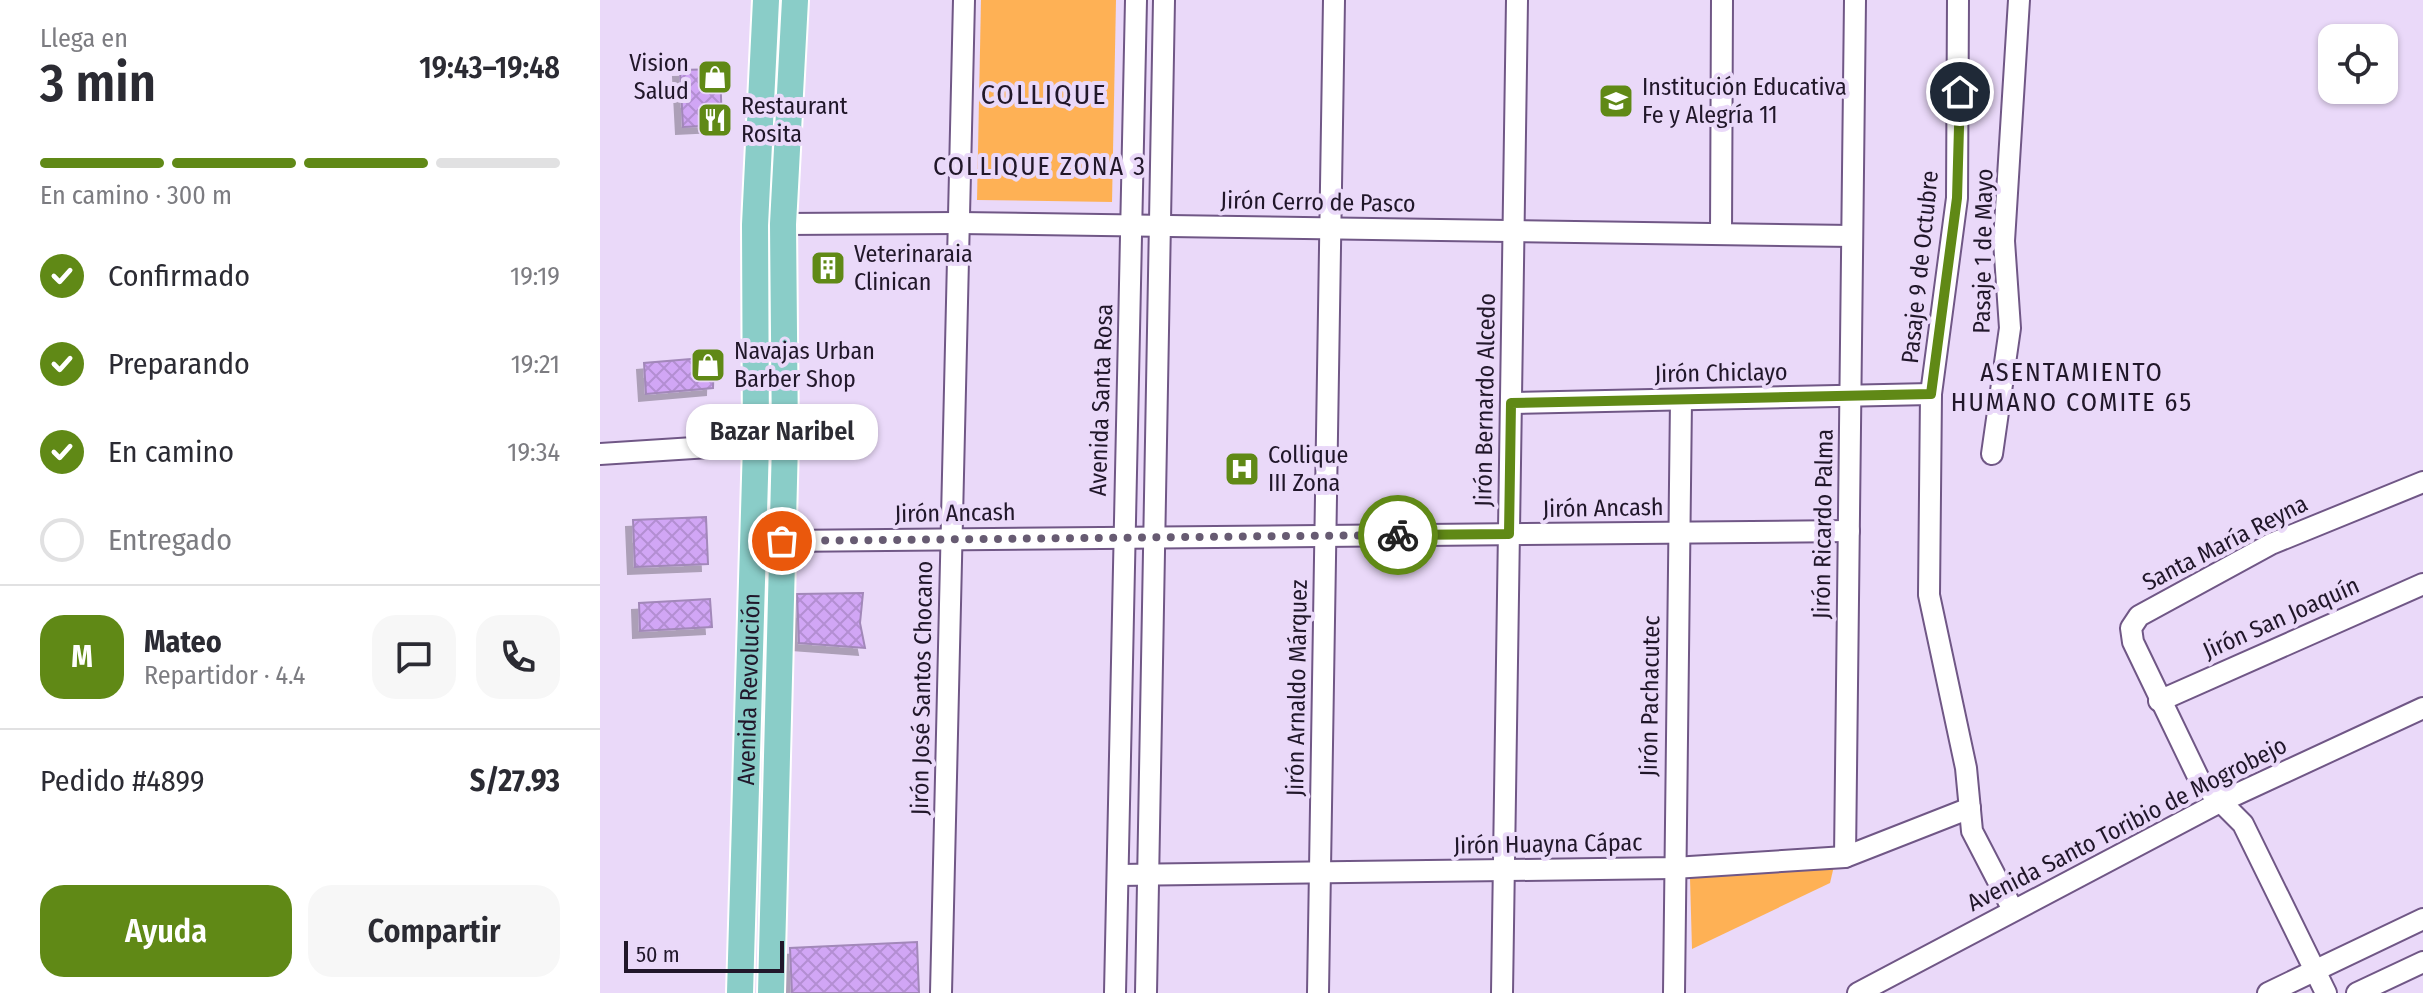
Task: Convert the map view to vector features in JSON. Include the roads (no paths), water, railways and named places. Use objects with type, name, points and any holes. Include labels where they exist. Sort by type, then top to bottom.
[{"type":"main road","name":"Avenida Revolución","points":[[740,993],[756,444],[755,225],[766,0]]},
{"type":"main road","name":"Avenida Revolución","points":[[771,993],[782,541],[783,224],[795,0]]},
{"type":"street","name":"Jirón José Santos Chocano","points":[[941,993],[964,0]]},
{"type":"street","name":"Avenida Santa Rosa","points":[[1115,993],[1136,0]]},
{"type":"street","points":[[1146,993],[1164,0]]},
{"type":"street","name":"Jirón Arnaldo Márquez","points":[[1318,993],[1334,0]]},
{"type":"street","name":"Jirón Bernardo Alcedo","points":[[1502,993],[1517,0]]},
{"type":"street","points":[[1721,234],[1722,0]]},
{"type":"street","name":"Jirón Ricardo Palma","points":[[1845,857],[1855,0]]},
{"type":"street","name":"Pasaje 9 de Octubre","points":[[1958,0],[1957,198],[1931,394],[1929,595],[1966,768],[1972,831],[2013,910]]},
{"type":"street","name":"Pasaje 1 de Mayo","points":[[1992,454],[2010,328],[2004,241],[2019,0]]},
{"type":"street","name":"Jirón Cerro de Pasco","points":[[783,224],[959,223],[1852,236]]},
{"type":"street","name":"Jirón Chiclayo","points":[[1511,403],[1931,394]]},
{"type":"street","name":"Jirón Pachacutec","points":[[1674,993],[1681,400]]},
{"type":"street","points":[[600,454],[756,444]]},
{"type":"street","name":"Santa María Reyna","points":[[2326,993],[2243,824],[2200,781],[2159,701],[2133,642],[2131,628],[2139,616],[2271,544],[2423,482]]},
{"type":"street","name":"Jirón Ancash","points":[[782,541],[1849,531]]},
{"type":"street","name":"Jirón San Joaquín","points":[[2159,701],[2423,584]]},
{"type":"street","name":"Avenida Santo Toribio de Mogrobejo","points":[[1858,993],[1887,986],[2013,910],[2220,802],[2423,708]]},
{"type":"street","name":"Jirón Huayna Cápac","points":[[1118,875],[1674,868],[1845,857],[1970,808]]},
{"type":"street","points":[[2268,993],[2423,919]]},
{"type":"street","points":[[2357,993],[2423,962]]},
{"type":"place","name":"Vision Salud","points":[[715,77]]},
{"type":"place","name":"Institución Educativa Fe y Alegría 11","points":[[1616,101]]},
{"type":"place","name":"Restaurant Rosita","points":[[715,120]]},
{"type":"place","name":"Veterinaraia Clinican","points":[[828,268]]},
{"type":"place","name":"Navajas Urban Barber Shop","points":[[708,365]]},
{"type":"place","name":"Collique III Zona","points":[[1242,469]]},
{"type":"place","name":"Bazar Naribel","points":[[782,541]]},
{"type":"district","name":"COLLIQUE","points":[[1044,94]]},
{"type":"district","name":"COLLIQUE ZONA 3","points":[[1040,166]]},
{"type":"district","name":"ASENTAMIENTO HUMANO COMITE 65","points":[[2072,387]]}]
